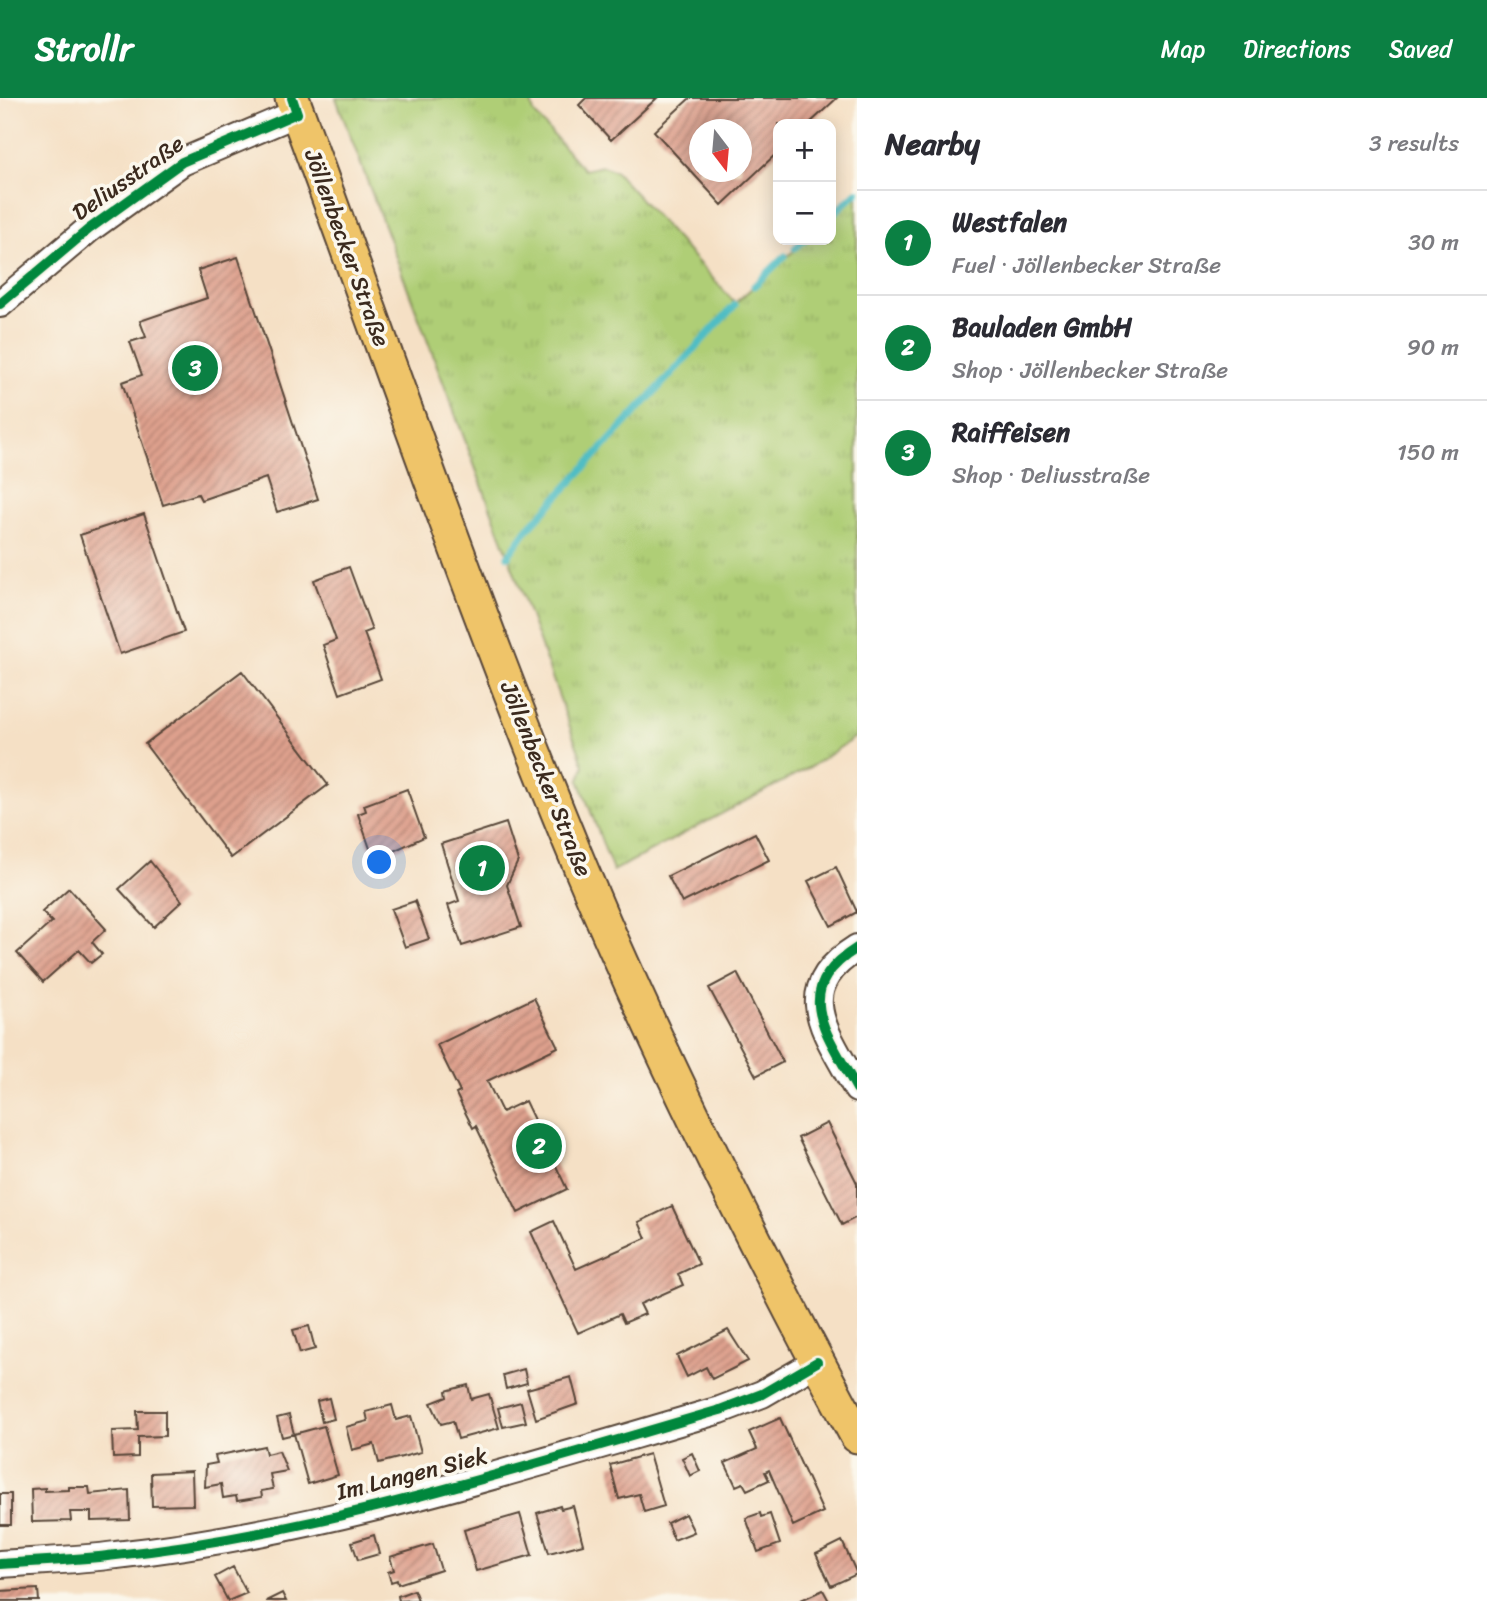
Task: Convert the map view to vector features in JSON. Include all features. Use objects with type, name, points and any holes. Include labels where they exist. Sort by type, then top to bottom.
[{"type":"main road","name":"Jöllenbecker Straße","points":[[294,105],[515,704],[583,873],[682,1094],[857,1436]]},
{"type":"street","name":"Deliusstraße","points":[[0,304],[89,229],[183,162],[294,105]]},
{"type":"street","points":[[857,948],[828,971],[818,989],[818,1009],[857,1089]]},
{"type":"street","name":"Im Langen Siek","points":[[0,1564],[130,1553],[231,1536],[396,1502],[720,1410],[762,1394],[817,1362]]},
{"type":"green space","points":[[336,98],[530,98],[534,113],[584,170],[603,166],[615,171],[735,303],[800,245],[836,245],[836,214],[857,195],[857,736],[812,766],[613,871],[579,780],[584,766],[503,541]]},
{"type":"building","points":[[586,98],[657,98],[611,140],[579,105]]},
{"type":"building","points":[[690,98],[837,98],[814,119],[773,119],[773,157],[752,177],[752,119],[689,119],[689,169],[654,131]]},
{"type":"building","points":[[701,182],[746,182],[722,205]]},
{"type":"building","points":[[238,257],[318,499],[277,512],[266,478],[201,500],[198,494],[163,505],[122,382],[142,375],[130,342],[146,337],[140,321],[207,298],[198,270]]},
{"type":"building","points":[[144,514],[184,632],[120,654],[80,535]]},
{"type":"building","points":[[349,567],[372,630],[364,633],[381,679],[340,694],[323,645],[336,640],[314,580]]},
{"type":"building","points":[[242,671],[328,785],[231,858],[145,744]]},
{"type":"building","points":[[407,789],[424,837],[374,860],[358,814],[366,811],[364,805]]},
{"type":"building","points":[[506,823],[518,861],[507,885],[521,927],[462,946],[448,905],[459,901],[441,844]]},
{"type":"building","points":[[755,833],[769,860],[682,903],[668,876]]},
{"type":"building","points":[[150,861],[182,901],[154,927],[119,889]]},
{"type":"building","points":[[836,867],[857,912],[831,926],[808,881]]},
{"type":"building","points":[[69,888],[106,929],[92,942],[102,954],[91,963],[79,950],[43,982],[17,953],[52,922],[42,912]]},
{"type":"building","points":[[415,901],[429,939],[405,947],[391,909]]},
{"type":"building","points":[[737,973],[783,1062],[756,1076],[709,988]]},
{"type":"building","points":[[534,998],[558,1047],[487,1081],[502,1112],[525,1101],[567,1189],[518,1213],[476,1126],[473,1128],[456,1094],[460,1092],[437,1045]]},
{"type":"building","points":[[827,1123],[857,1183],[857,1217],[842,1225],[798,1138]]},
{"type":"building","points":[[672,1206],[699,1264],[678,1274],[683,1285],[640,1304],[645,1314],[624,1323],[620,1314],[578,1333],[531,1232],[554,1221],[576,1269],[646,1238],[639,1222]]},
{"type":"building","points":[[309,1326],[315,1349],[300,1353],[293,1330]]},
{"type":"building","points":[[728,1330],[748,1361],[712,1379],[706,1367],[687,1377],[677,1356]]},
{"type":"building","points":[[524,1369],[527,1383],[506,1389],[503,1375]]},
{"type":"building","points":[[571,1377],[578,1404],[536,1419],[527,1389]]},
{"type":"building","points":[[468,1385],[471,1399],[489,1394],[499,1428],[458,1439],[453,1421],[441,1424],[431,1403],[447,1397],[446,1391]]},
{"type":"building","points":[[329,1398],[334,1419],[322,1422],[317,1401]]},
{"type":"building","points":[[521,1402],[526,1422],[503,1427],[498,1408]]},
{"type":"building","points":[[392,1405],[396,1420],[411,1416],[421,1452],[379,1463],[374,1444],[352,1450],[346,1427],[368,1421],[366,1412]]},
{"type":"building","points":[[137,1411],[165,1411],[165,1436],[138,1437],[138,1457],[113,1458],[112,1431],[138,1430]]},
{"type":"building","points":[[289,1415],[294,1434],[282,1437],[277,1418]]},
{"type":"building","points":[[780,1418],[823,1512],[793,1526],[769,1470],[765,1472],[769,1480],[747,1490],[743,1483],[736,1486],[725,1463],[757,1449],[749,1432]]},
{"type":"building","points":[[324,1426],[338,1475],[308,1484],[294,1434]]},
{"type":"building","points":[[264,1446],[266,1454],[279,1451],[287,1471],[270,1474],[273,1489],[261,1491],[262,1497],[237,1501],[236,1496],[223,1498],[221,1484],[205,1487],[206,1465],[217,1463],[215,1456]]},
{"type":"building","points":[[692,1453],[700,1471],[690,1476],[682,1458]]},
{"type":"building","points":[[649,1454],[664,1506],[644,1512],[639,1494],[619,1499],[610,1465]]},
{"type":"building","points":[[192,1471],[193,1505],[152,1506],[151,1473]]},
{"type":"building","points":[[69,1487],[89,1487],[90,1494],[129,1490],[130,1520],[91,1521],[91,1512],[70,1512],[71,1521],[32,1522],[31,1489],[69,1490]]},
{"type":"building","points":[[0,1494],[11,1494],[11,1525],[0,1525]]},
{"type":"building","points":[[560,1506],[561,1509],[573,1506],[583,1544],[549,1553],[537,1513]]},
{"type":"building","points":[[760,1513],[761,1517],[770,1514],[780,1544],[758,1552],[746,1518]]},
{"type":"building","points":[[520,1514],[532,1555],[476,1571],[464,1530]]},
{"type":"building","points":[[685,1514],[694,1532],[674,1540],[667,1523]]},
{"type":"building","points":[[374,1535],[379,1554],[358,1560],[352,1542]]},
{"type":"building","points":[[842,1541],[857,1574],[831,1586],[816,1554]]},
{"type":"building","points":[[433,1544],[441,1570],[398,1584],[397,1580],[391,1582],[388,1572],[394,1570],[390,1557]]},
{"type":"building","points":[[233,1567],[247,1593],[228,1601],[215,1577]]},
{"type":"building","points":[[38,1589],[39,1601],[0,1601],[0,1591]]},
{"type":"building","points":[[414,1590],[418,1600],[399,1601],[398,1596]]},
{"type":"building","points":[[823,1590],[829,1601],[799,1601]]},
{"type":"building","points":[[282,1593],[286,1601],[266,1601]]},
{"type":"waterway","points":[[836,211],[857,192]]},
{"type":"waterway","points":[[795,248],[798,245]]},
{"type":"waterway","points":[[754,286],[785,256]]},
{"type":"waterway","points":[[508,556],[526,531],[735,305]]},
{"type":"cycle path","points":[[0,304],[89,229],[182,162],[297,113],[292,98]]},
{"type":"cycle path","points":[[857,948],[836,964],[824,980],[819,997],[820,1014],[826,1032],[857,1089]]},
{"type":"cycle path","points":[[0,1564],[102,1557],[193,1545],[269,1531],[421,1496],[720,1410],[762,1394],[817,1362]]},
{"type":"place","name":"Raiffeisen","points":[[195,368]]},
{"type":"place","name":"Westfalen","points":[[482,868]]},
{"type":"place","name":"Bauladen GmbH","points":[[539,1146]]}]
